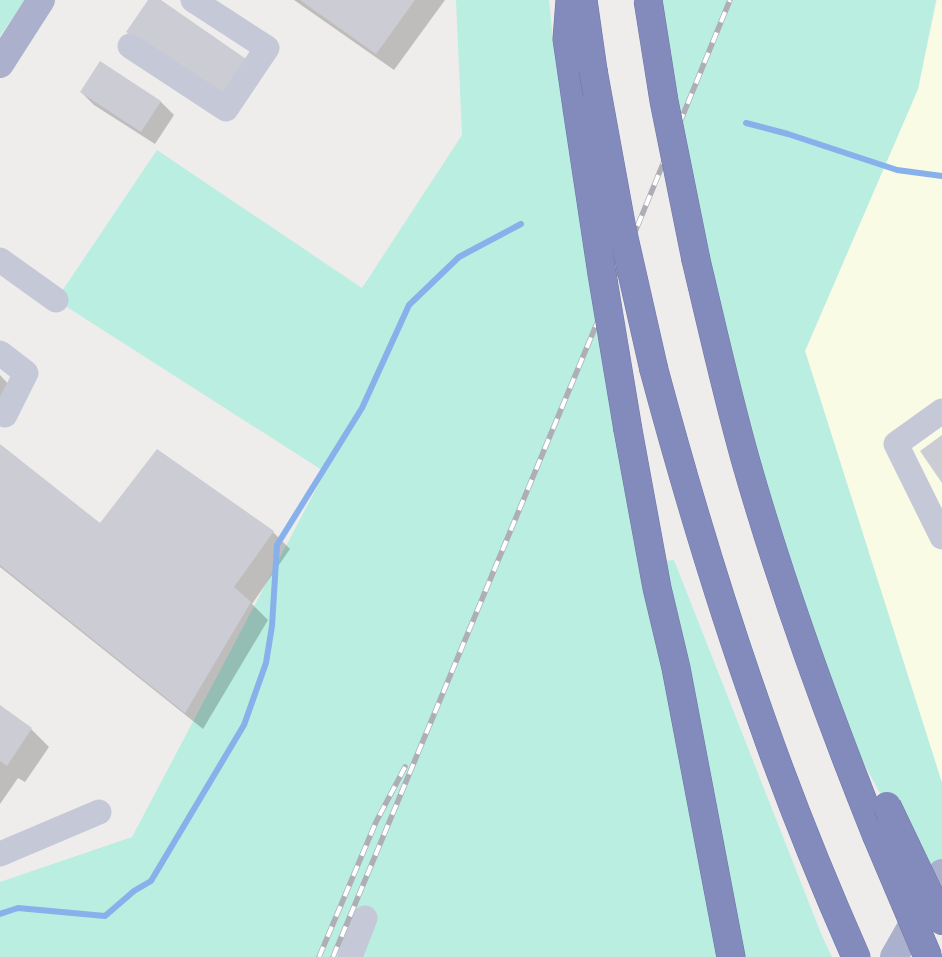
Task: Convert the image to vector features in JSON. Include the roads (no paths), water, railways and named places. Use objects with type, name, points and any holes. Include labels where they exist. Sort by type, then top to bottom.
[{"type":"highway","points":[[570,0],[567,39],[612,336],[657,588],[676,668],[731,957]]},
{"type":"highway","points":[[583,0],[593,70],[620,220],[654,370],[695,516],[762,723],[856,957]]},
{"type":"highway","points":[[648,0],[664,101],[696,260],[727,391],[746,461],[767,532],[845,756],[928,957]]},
{"type":"highway","points":[[815,674],[887,806],[942,921]]},
{"type":"main road","points":[[0,64],[41,0]]},
{"type":"main road","points":[[894,957],[942,872]]},
{"type":"lane","points":[[130,46],[226,109],[267,48],[193,0]]},
{"type":"lane","points":[[0,260],[56,300]]},
{"type":"lane","points":[[0,354],[26,373],[5,415]]},
{"type":"lane","points":[[942,411],[896,444],[942,537]]},
{"type":"lane","points":[[0,854],[99,812]]},
{"type":"lane","points":[[350,957],[366,918]]},
{"type":"waterway","points":[[746,123],[788,134],[897,170],[942,176]]},
{"type":"waterway","points":[[0,914],[18,908],[105,916],[134,891],[151,881],[244,725],[266,663],[272,626],[277,545],[362,408],[409,305],[459,257],[521,224]]},
{"type":"railway","points":[[333,957],[730,0]]},
{"type":"railway","points":[[319,957],[376,822],[405,767]]}]
